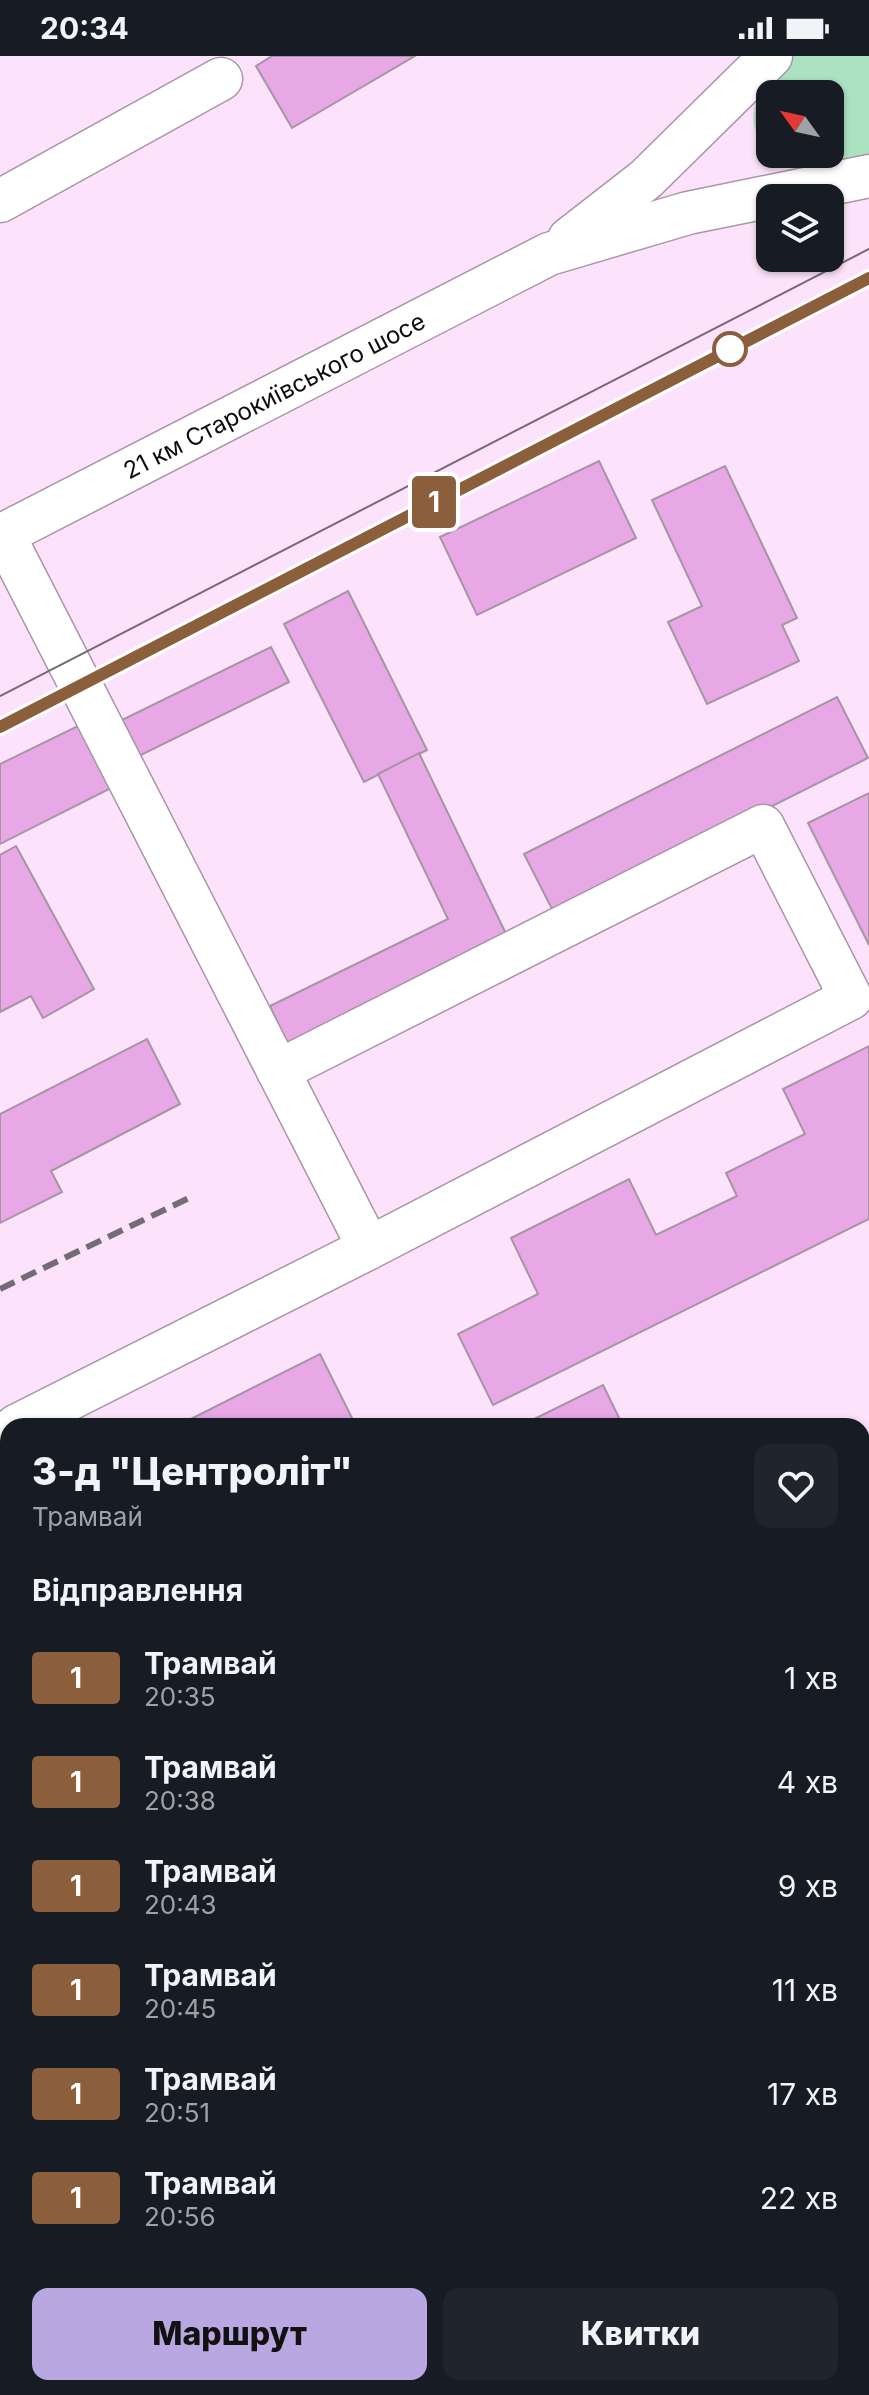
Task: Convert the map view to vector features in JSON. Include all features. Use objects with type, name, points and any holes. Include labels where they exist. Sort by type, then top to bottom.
[{"type":"street","name":"21 км Старокиївського шосе","points":[[1,535],[549,254],[646,179],[771,56]]},
{"type":"street","points":[[0,201],[221,79]]},
{"type":"street","name":"21 км Старокиївського шосе","points":[[549,254],[688,213],[869,176]]},
{"type":"street","points":[[1,535],[369,1248]]},
{"type":"street","points":[[32,1418],[369,1248],[851,998],[763,826],[278,1071]]},
{"type":"shaded area","points":[[0,56],[869,56],[869,1418],[0,1418]]},
{"type":"green space","points":[[790,56],[869,56],[869,156],[844,160],[844,80],[769,80]]},
{"type":"building","points":[[272,56],[415,56],[292,128],[256,66]]},
{"type":"building","points":[[599,461],[636,538],[477,615],[440,537]]},
{"type":"building","points":[[725,466],[797,618],[782,625],[799,661],[707,704],[668,622],[702,606],[652,500]]},
{"type":"building","points":[[348,591],[427,750],[364,782],[284,624]]},
{"type":"building","points":[[271,647],[289,682],[139,756],[122,720]]},
{"type":"building","points":[[837,697],[868,758],[555,915],[524,854]]},
{"type":"building","points":[[84,723],[115,786],[0,844],[0,764]]},
{"type":"building","points":[[419,753],[509,940],[289,1047],[270,1006],[448,919],[378,774]]},
{"type":"building","points":[[869,793],[869,945],[808,823]]},
{"type":"building","points":[[16,846],[94,989],[43,1018],[31,996],[0,1012],[0,855]]},
{"type":"building","points":[[147,1039],[180,1104],[51,1171],[62,1192],[0,1223],[0,1114]]},
{"type":"building","points":[[869,1046],[869,1219],[493,1405],[458,1334],[538,1294],[511,1238],[629,1179],[656,1235],[737,1196],[726,1173],[805,1134],[783,1089]]},
{"type":"building","points":[[320,1354],[352,1418],[193,1418]]},
{"type":"building","points":[[603,1385],[619,1418],[536,1418]]},
{"type":"tram line","points":[[0,696],[869,249]]},
{"type":"tram line","points":[[0,727],[869,278]]},
{"type":"tram line","name":"1","points":[[0,727],[869,278]]},
{"type":"railway","points":[[0,1289],[189,1198]]}]
